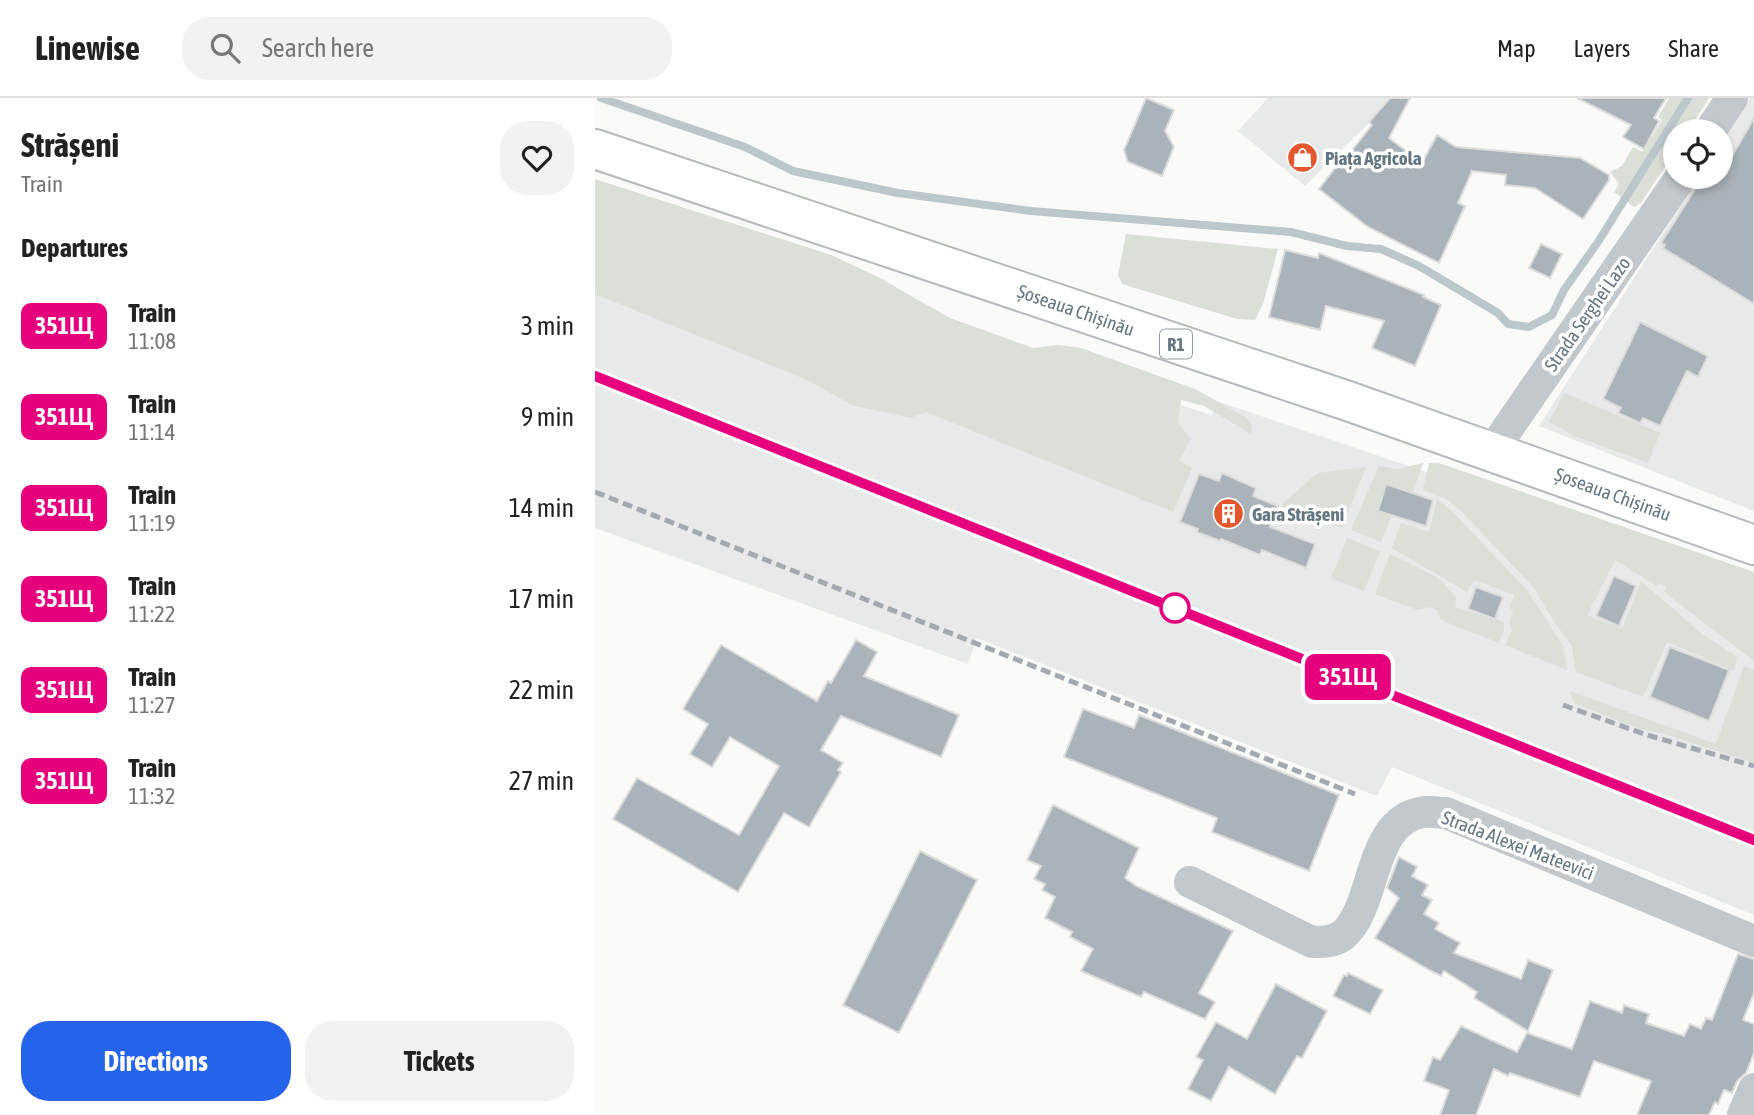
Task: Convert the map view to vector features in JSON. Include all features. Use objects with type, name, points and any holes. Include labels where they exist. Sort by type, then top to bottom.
[{"type":"highway","name":"Șoseaua Chișinău","points":[[595,149],[1492,451],[1754,545]]},
{"type":"street","points":[[1718,119],[1732,98]]},
{"type":"street","name":"Strada Serghei Lazo","points":[[1492,451],[1673,189]]},
{"type":"street","name":"Strada Alexei Mateevici","points":[[1190,882],[1312,942],[1329,942],[1342,936],[1354,922],[1392,830],[1407,818],[1424,812],[1446,813],[1754,941]]},
{"type":"street","points":[[1743,1115],[1754,1089]]},
{"type":"shaded area","name":"Piața Agricola","points":[[1268,98],[1394,98],[1305,186],[1238,131]]},
{"type":"shaded area","points":[[1669,98],[1709,98],[1696,119],[1663,119],[1663,169],[1641,203],[1634,207],[1614,192],[1619,184],[1610,172],[1622,166],[1633,147],[1643,152],[1662,120],[1658,117]]},
{"type":"shaded area","points":[[1750,98],[1754,98],[1754,511],[1539,426],[1691,189],[1733,189],[1733,124]]},
{"type":"shaded area","points":[[595,179],[831,255],[878,277],[950,318],[1033,348],[1059,345],[1081,348],[1195,389],[1247,418],[1252,426],[1251,434],[1204,406],[1181,400],[1178,423],[1191,439],[1179,461],[1192,468],[1173,512],[926,412],[910,418],[852,405],[807,380],[595,294]]},
{"type":"shaded area","points":[[595,217],[774,279],[1212,415],[1217,401],[1754,583],[1754,915],[1392,767],[1377,796],[977,638],[968,664],[595,528]]},
{"type":"shaded area","points":[[1126,234],[1278,249],[1263,304],[1255,320],[1237,319],[1122,284],[1118,275]]},
{"type":"shaded area","points":[[1564,393],[1660,433],[1648,463],[1575,436],[1549,422]]},
{"type":"shaded area","points":[[1423,463],[1413,492],[1386,485],[1378,511],[1392,515],[1381,542],[1351,530],[1379,466],[1397,469]]},
{"type":"shaded area","points":[[1429,463],[1439,463],[1754,572],[1754,661],[1664,592],[1667,587],[1658,583],[1657,586],[1615,560],[1587,615],[1622,629],[1641,581],[1702,634],[1737,657],[1734,671],[1667,642],[1643,697],[1576,672],[1572,646],[1535,589],[1461,511],[1446,499],[1423,490]]},
{"type":"shaded area","points":[[1366,467],[1342,528],[1283,507],[1283,503],[1318,473]]},
{"type":"shaded area","points":[[1437,499],[1450,509],[1528,591],[1563,646],[1567,670],[1505,645],[1512,630],[1509,623],[1513,612],[1509,606],[1515,595],[1474,580],[1467,592],[1392,548],[1401,523],[1429,532]]},
{"type":"shaded area","points":[[1347,538],[1380,551],[1364,591],[1331,578]]},
{"type":"shaded area","points":[[1390,554],[1438,578],[1456,597],[1455,607],[1504,622],[1499,643],[1441,620],[1437,610],[1429,607],[1418,610],[1375,594]]},
{"type":"shaded area","points":[[1744,666],[1754,670],[1754,763],[1665,734],[1640,729],[1574,703],[1570,691],[1716,744]]},
{"type":"building","points":[[1146,98],[1174,110],[1165,131],[1174,147],[1162,176],[1128,162],[1124,150]]},
{"type":"building","points":[[1390,98],[1410,98],[1389,138],[1422,163],[1437,135],[1456,147],[1580,158],[1609,175],[1609,180],[1583,219],[1535,188],[1505,185],[1506,175],[1472,171],[1458,203],[1465,206],[1439,263],[1368,227],[1319,189],[1372,125],[1369,122]]},
{"type":"building","points":[[1577,98],[1666,98],[1654,118],[1659,121],[1644,149],[1623,137],[1631,125]]},
{"type":"building","points":[[1754,118],[1754,304],[1663,248],[1665,245],[1661,243],[1695,189],[1733,189],[1733,154]]},
{"type":"building","points":[[1541,244],[1562,254],[1550,278],[1529,268]]},
{"type":"building","points":[[1285,250],[1318,258],[1319,253],[1424,295],[1423,297],[1441,305],[1415,366],[1372,348],[1384,321],[1326,306],[1320,330],[1269,317]]},
{"type":"building","points":[[1640,322],[1708,356],[1698,377],[1687,371],[1660,426],[1643,418],[1640,423],[1618,413],[1621,408],[1603,399]]},
{"type":"building","name":"Gara Strășeni","points":[[1222,473],[1256,488],[1253,496],[1278,506],[1270,527],[1315,544],[1306,568],[1262,550],[1260,555],[1221,539],[1220,541],[1180,522],[1199,474],[1219,481]]},
{"type":"building","points":[[1386,484],[1433,500],[1426,526],[1378,511]]},
{"type":"building","points":[[1614,576],[1636,586],[1619,626],[1596,616]]},
{"type":"building","points":[[1476,587],[1503,597],[1495,619],[1468,609]]},
{"type":"building","points":[[856,640],[877,652],[864,676],[959,715],[941,757],[841,716],[821,750],[843,763],[838,770],[841,772],[809,827],[784,813],[738,892],[613,819],[637,778],[739,835],[779,766],[730,737],[712,767],[690,754],[708,724],[683,709],[721,645],[817,701]]},
{"type":"building","points":[[1670,647],[1729,670],[1709,721],[1650,697]]},
{"type":"building","points":[[1083,709],[1134,728],[1139,715],[1339,795],[1309,871],[1212,832],[1217,818],[1064,757]]},
{"type":"building","points":[[1053,805],[1139,848],[1125,878],[1136,886],[1233,931],[1199,993],[1215,1002],[1205,1019],[1144,992],[1141,997],[1081,971],[1093,949],[1070,937],[1072,932],[1045,918],[1055,897],[1042,890],[1045,884],[1034,879],[1041,866],[1027,860]]},
{"type":"building","points":[[920,851],[977,880],[899,1033],[843,1005]]},
{"type":"building","points":[[1399,857],[1417,867],[1412,876],[1428,885],[1422,895],[1432,900],[1424,914],[1439,923],[1435,929],[1460,943],[1454,953],[1521,979],[1528,960],[1553,970],[1528,1031],[1474,998],[1477,992],[1444,971],[1441,976],[1375,938],[1399,898],[1387,888]]},
{"type":"building","points":[[1738,954],[1754,959],[1754,993],[1743,1020],[1754,1024],[1754,1053],[1746,1073],[1737,1081],[1732,1093],[1724,1090],[1709,1115],[1637,1115],[1651,1081],[1594,1061],[1580,1097],[1510,1073],[1508,1076],[1494,1069],[1476,1115],[1440,1115],[1449,1090],[1424,1081],[1433,1057],[1440,1060],[1461,1026],[1517,1052],[1527,1033],[1572,1049],[1590,1001],[1622,1013],[1624,1005],[1649,1014],[1646,1023],[1684,1036],[1690,1024],[1701,1029],[1706,1018],[1712,1020]]},
{"type":"building","points":[[1348,973],[1383,990],[1370,1014],[1333,996],[1344,975],[1347,976]]},
{"type":"building","points":[[1276,984],[1327,1011],[1302,1058],[1297,1056],[1275,1094],[1229,1067],[1211,1101],[1188,1089],[1203,1060],[1196,1057],[1216,1022],[1247,1039]]},
{"type":"waterway","points":[[601,98],[745,147],[793,171],[898,193],[1031,211],[1291,232],[1347,246],[1381,249],[1419,266],[1498,313],[1508,324],[1529,327],[1552,315],[1564,290],[1598,242],[1688,98]]},
{"type":"railway","points":[[595,376],[1754,840]]},
{"type":"railway","points":[[595,492],[1355,794]]},
{"type":"railway","points":[[1563,705],[1647,735],[1754,766]]},
{"type":"train","name":"351Щ","points":[[595,376],[1754,840]]},
{"type":"place","name":"Piața Agricola","points":[[1302,158]]},
{"type":"place","name":"Gara Strășeni","points":[[1229,514]]}]
